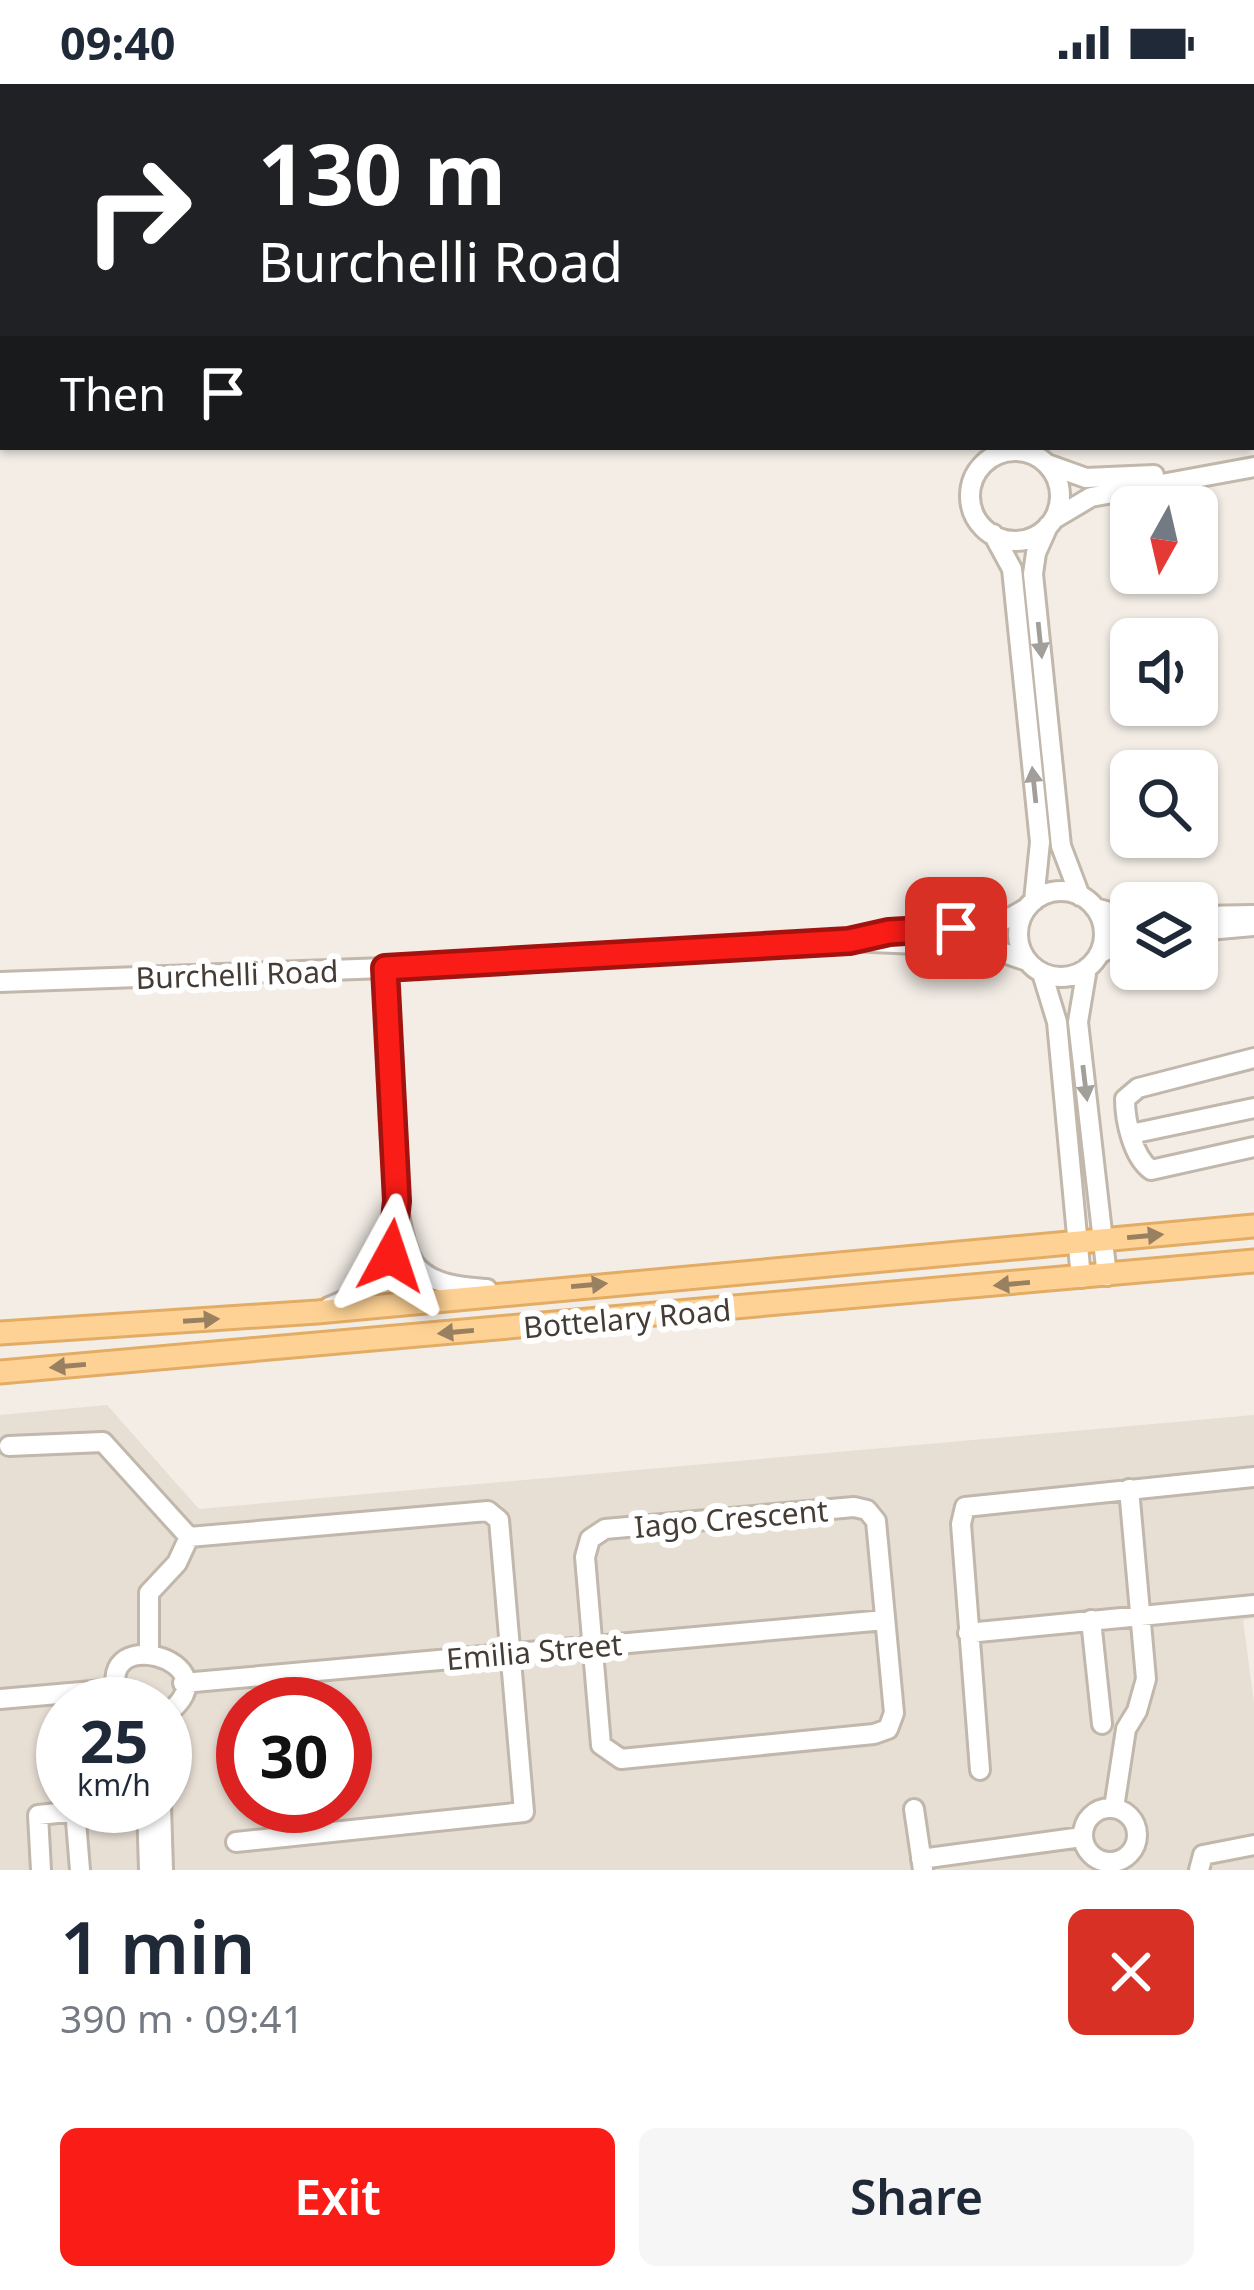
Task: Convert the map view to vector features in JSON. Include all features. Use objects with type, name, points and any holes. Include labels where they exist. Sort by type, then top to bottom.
[{"type":"main road","name":"Bottelary Road","points":[[0,1333],[317,1312],[1254,1226]]},
{"type":"main road","name":"Bottelary Road","points":[[0,1372],[1254,1261]]},
{"type":"street","points":[[1082,1278],[1057,1022],[1018,934],[1031,904],[1040,842],[1012,569],[978,520],[971,502],[972,482],[987,456],[1010,451],[1039,456],[1093,478],[1249,468]]},
{"type":"street","points":[[1039,456],[1060,490],[1033,574],[1060,846],[1103,926],[1078,1022],[1107,1276]]},
{"type":"street","points":[[992,534],[1022,540],[1091,497],[1249,468]]},
{"type":"street","points":[[1031,904],[1052,892],[1110,910]]},
{"type":"street","name":"Burchelli Road","points":[[849,941],[907,930],[986,927],[1031,904]]},
{"type":"street","points":[[1218,916],[1254,915]]},
{"type":"street","points":[[1218,929],[1254,926]]},
{"type":"street","name":"Burchelli Road","points":[[0,982],[385,968],[849,941],[987,947],[1035,967]]},
{"type":"street","points":[[1035,967],[1070,976],[1110,951]]},
{"type":"street","points":[[385,968],[397,1201],[406,1251],[427,1275],[464,1287],[508,1292]]},
{"type":"street","name":"Burchelli Road","points":[[0,998],[56,982]]},
{"type":"street","points":[[1254,1058],[1138,1088],[1125,1099],[1140,1161],[1151,1170],[1254,1148]]},
{"type":"street","points":[[1131,1134],[1254,1108]]},
{"type":"street","points":[[317,1312],[366,1291],[382,1274],[391,1256],[397,1201]]},
{"type":"street","points":[[9,1446],[103,1442],[189,1537]]},
{"type":"street","points":[[980,1770],[961,1524],[965,1507],[1254,1477]]},
{"type":"street","points":[[1114,1808],[1126,1729],[1137,1711],[1146,1678],[1129,1489]]},
{"type":"street","name":"Iago Crescent","points":[[854,1507],[867,1510],[876,1522],[892,1725],[882,1733],[621,1759],[601,1745],[593,1645],[585,1556],[596,1534],[854,1507]]},
{"type":"street","points":[[189,1537],[488,1511],[499,1520],[526,1808],[521,1815],[236,1842]]},
{"type":"street","points":[[149,1652],[149,1593],[177,1563],[189,1537]]},
{"type":"street","points":[[968,1633],[1254,1605]]},
{"type":"street","name":"Emilia Street","points":[[192,1682],[885,1620]]},
{"type":"street","points":[[1091,1621],[1102,1724]]},
{"type":"street","points":[[124,1677],[128,1660],[149,1652],[175,1664],[180,1677]]},
{"type":"street","points":[[0,1699],[36,1698]]},
{"type":"street","points":[[1114,1808],[1131,1817],[1138,1834],[1121,1865],[1090,1854],[1082,1837],[1088,1818],[1114,1808]]},
{"type":"street","points":[[914,1809],[922,1865],[1082,1837]]},
{"type":"street","points":[[38,1833],[41,1870]]},
{"type":"street","points":[[77,1833],[80,1870]]},
{"type":"street","points":[[148,1833],[149,1870]]},
{"type":"street","points":[[162,1833],[163,1870]]},
{"type":"street","points":[[1199,1870],[1203,1856],[1213,1850],[1254,1844]]},
{"type":"shaded area","points":[[107,1405],[199,1509],[1254,1415],[1254,1618],[1243,1620],[1254,1703],[1254,1870],[0,1870],[0,1415]]},
{"type":"route","points":[[391,1256],[397,1201],[385,968],[849,941],[889,932],[956,928]]}]
